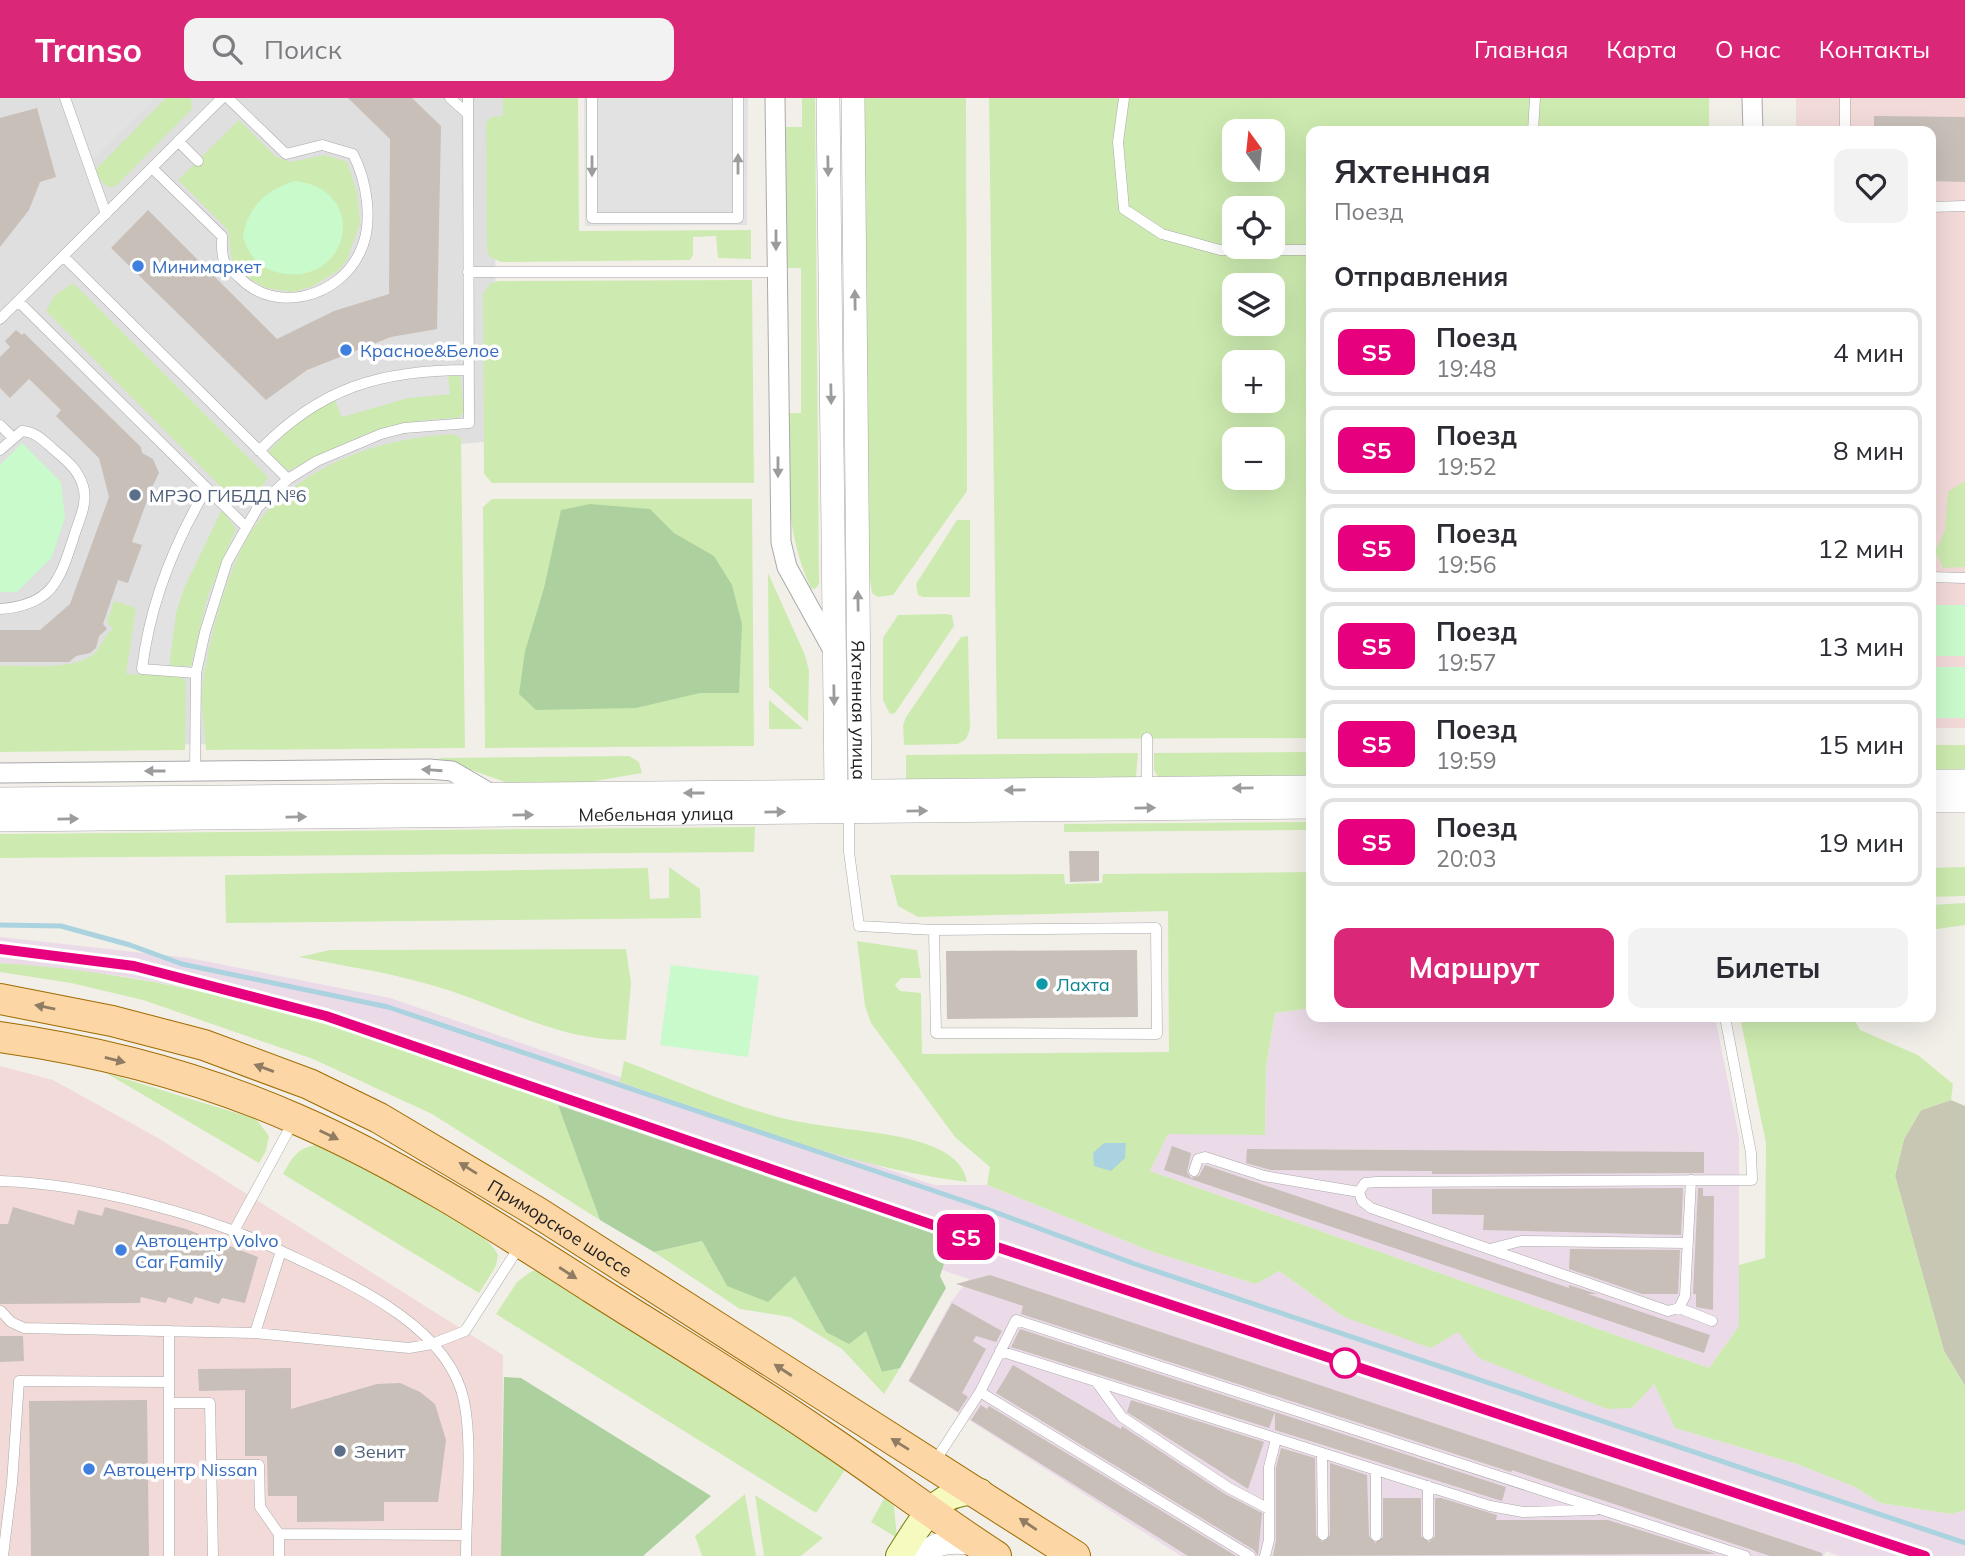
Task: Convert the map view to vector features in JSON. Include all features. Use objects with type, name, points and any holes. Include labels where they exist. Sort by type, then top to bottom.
[{"type":"main road","name":"Приморское шоссе","points":[[0,999],[112,1021],[204,1045],[309,1084],[380,1118],[537,1212],[933,1465],[980,1492],[1075,1556]]},
{"type":"main road","name":"Приморское шоссе","points":[[0,1037],[104,1057],[190,1080],[296,1118],[420,1182],[522,1243],[823,1436],[928,1512],[987,1550]]},
{"type":"main road","points":[[899,1556],[928,1512],[944,1497],[967,1491],[980,1492]]},
{"type":"street","points":[[775,98],[780,542],[787,567],[834,652]]},
{"type":"street","name":"Яхтенная улица","points":[[828,98],[836,792],[855,802],[853,98]]},
{"type":"street","points":[[1752,98],[1753,126]]},
{"type":"street","points":[[0,773],[429,769],[452,771],[494,795]]},
{"type":"street","points":[[1936,781],[1965,781]]},
{"type":"street","name":"Мебельная улица","points":[[0,820],[855,802],[1147,789],[1306,787]]},
{"type":"street","name":"Мебельная улица","points":[[0,799],[836,792]]},
{"type":"street","points":[[1936,802],[1965,801]]},
{"type":"street","name":"Мебельная улица","points":[[855,802],[1306,807]]},
{"type":"street","points":[[921,1556],[943,1543],[987,1550]]},
{"type":"lane","points":[[65,98],[106,214]]},
{"type":"lane","points":[[0,319],[222,98]]},
{"type":"lane","points":[[152,168],[222,236],[225,262],[250,289],[271,297],[294,299],[318,292],[341,277],[360,253],[366,224],[362,174],[353,154],[338,147],[322,145],[286,153],[228,98]]},
{"type":"lane","points":[[450,98],[468,114]]},
{"type":"lane","points":[[195,771],[196,673],[214,598],[245,526],[258,507],[288,479],[335,452],[404,428],[470,424],[468,98]]},
{"type":"lane","points":[[592,98],[592,218],[738,218],[738,98]]},
{"type":"lane","points":[[1124,98],[1118,142],[1124,209],[1162,234],[1220,250],[1306,250]]},
{"type":"lane","points":[[1533,126],[1535,98]]},
{"type":"lane","points":[[1845,98],[1845,126]]},
{"type":"lane","points":[[178,141],[198,161]]},
{"type":"lane","points":[[1936,207],[1965,206]]},
{"type":"lane","points":[[63,256],[288,479]]},
{"type":"lane","points":[[468,272],[776,272]]},
{"type":"lane","points":[[18,301],[245,526]]},
{"type":"lane","points":[[259,451],[295,417],[323,398],[363,382],[399,373],[469,370]]},
{"type":"lane","points":[[0,425],[12,437]]},
{"type":"lane","points":[[0,450],[22,431],[33,432],[74,467],[83,486],[85,502],[61,576],[46,594],[26,607],[0,609]]},
{"type":"lane","points":[[196,673],[142,669],[152,609],[161,581],[177,541],[207,488]]},
{"type":"lane","points":[[1936,578],[1965,578]]},
{"type":"lane","points":[[1147,738],[1147,789]]},
{"type":"lane","points":[[855,802],[849,852],[859,926],[934,930],[1156,928],[1157,1034],[936,1033],[934,930]]},
{"type":"lane","points":[[1359,1192],[1365,1183],[1377,1182],[1752,1180],[1751,1153],[1726,1022]]},
{"type":"lane","points":[[236,1229],[296,1118]]},
{"type":"lane","points":[[1194,1171],[1198,1159],[1205,1157],[1264,1176],[1359,1192]]},
{"type":"lane","points":[[1679,1308],[1685,1296],[1691,1180]]},
{"type":"lane","points":[[0,1181],[31,1182],[104,1195],[236,1229],[371,1293],[393,1308],[432,1343],[454,1377],[464,1399],[466,1556]]},
{"type":"lane","points":[[1359,1192],[1362,1201],[1371,1208],[1668,1311],[1679,1308],[1712,1321]]},
{"type":"lane","points":[[1489,1249],[1521,1241],[1688,1243]]},
{"type":"lane","points":[[1,1311],[10,1322],[24,1328],[255,1333],[409,1348],[465,1331],[522,1243]]},
{"type":"lane","points":[[255,1333],[281,1251]]},
{"type":"lane","points":[[933,1465],[980,1392],[1016,1320],[1745,1556]]},
{"type":"lane","points":[[169,1331],[169,1556]]},
{"type":"lane","points":[[1000,1351],[1490,1506],[1523,1512],[1600,1509]]},
{"type":"lane","points":[[3,1556],[12,1483],[19,1381],[169,1382]]},
{"type":"lane","points":[[1098,1384],[1122,1417],[1229,1488],[1269,1509]]},
{"type":"lane","points":[[980,1392],[1250,1556]]},
{"type":"lane","points":[[169,1403],[210,1403],[213,1556]]},
{"type":"lane","points":[[1265,1556],[1269,1539],[1269,1466],[1276,1439]]},
{"type":"lane","points":[[1322,1453],[1323,1535]]},
{"type":"lane","points":[[211,1465],[259,1465],[260,1507],[279,1534],[279,1556]]},
{"type":"lane","points":[[1376,1470],[1376,1536]]},
{"type":"lane","points":[[1428,1486],[1428,1535]]},
{"type":"lane","points":[[279,1534],[466,1535]]},
{"type":"shaded area","points":[[0,98],[514,98],[495,132],[496,441],[433,446],[217,744],[0,746]]},
{"type":"shaded area","points":[[65,98],[155,98],[87,165]]},
{"type":"shaded area","points":[[584,98],[748,98],[747,225],[585,226]]},
{"type":"shaded area","points":[[1796,98],[1965,98],[1965,728],[1936,728],[1936,126],[1796,126]]},
{"type":"shaded area","points":[[448,374],[450,394],[408,398],[342,417],[334,398],[400,378]]},
{"type":"shaded area","points":[[207,495],[222,509],[184,588],[176,613],[169,667],[147,665],[156,609],[181,542]]},
{"type":"shaded area","points":[[0,937],[189,958],[390,998],[934,1185],[987,1185],[1153,1252],[1256,1284],[1279,1271],[1344,1317],[1458,1331],[1632,1408],[1654,1384],[1675,1428],[1797,1464],[1855,1487],[1880,1503],[1952,1514],[1965,1510],[1965,1556],[1839,1556],[1826,1551],[1824,1556],[1181,1556],[908,1381],[951,1302],[969,1279],[942,1270],[951,1240],[558,1105],[370,1035],[188,988],[122,976],[0,963]]},
{"type":"shaded area","points":[[1306,1009],[1306,1022],[1716,1022],[1739,1137],[1739,1326],[1709,1368],[1150,1171],[1168,1134],[1265,1134],[1266,1068],[1275,1013]]},
{"type":"shaded area","points":[[0,1066],[53,1080],[158,1138],[503,1355],[501,1556],[0,1556]]},
{"type":"shaded area","points":[[1951,1100],[1965,1106],[1965,1386],[1944,1351],[1895,1176],[1904,1139],[1921,1110]]},
{"type":"green space","points":[[166,98],[191,98],[192,109],[116,186],[108,187],[100,180],[96,169]]},
{"type":"green space","points":[[503,98],[578,98],[579,231],[751,230],[751,259],[718,258],[716,236],[693,237],[693,255],[690,260],[501,262],[490,257],[487,250],[486,123],[491,117],[503,116]]},
{"type":"green space","points":[[802,98],[815,98],[819,584],[815,589],[811,588],[796,544],[789,481],[789,413],[801,413],[801,268],[787,268],[786,127],[802,127]]},
{"type":"green space","points":[[860,98],[966,98],[967,491],[893,595],[878,597],[872,593],[864,542]]},
{"type":"green space","points":[[989,98],[1709,98],[1709,126],[1306,126],[1306,738],[997,739]]},
{"type":"green space","points":[[239,120],[276,157],[291,162],[325,155],[347,162],[357,192],[360,223],[347,260],[338,271],[311,287],[293,292],[266,288],[242,274],[232,261],[228,230],[178,180]]},
{"type":"green space","points":[[296,181],[320,188],[335,202],[342,218],[342,236],[335,253],[322,266],[304,273],[280,273],[266,268],[256,260],[243,237],[249,217],[260,200],[276,188]]},
{"type":"green space","points":[[752,280],[754,483],[492,483],[484,474],[483,294],[490,284],[498,281]]},
{"type":"green space","points":[[73,283],[268,477],[257,494],[239,505],[46,311],[55,295]]},
{"type":"green space","points":[[448,374],[460,375],[464,412],[458,418],[410,423],[369,433],[288,471],[268,452],[298,421],[334,398],[342,417],[408,398],[449,394]]},
{"type":"green space","points":[[453,434],[461,438],[465,748],[206,750],[202,691],[209,649],[230,575],[250,533],[262,517],[302,481],[349,456],[400,441]]},
{"type":"green space","points":[[22,443],[61,482],[65,518],[52,557],[17,592],[0,592],[0,465]]},
{"type":"green space","points":[[1965,481],[1965,567],[1943,568],[1936,553],[1945,531],[1948,492]]},
{"type":"green space","points":[[492,499],[752,499],[754,746],[485,748],[483,507]]},
{"type":"green space","points":[[590,504],[650,509],[674,533],[714,556],[732,585],[742,624],[739,693],[700,693],[636,708],[536,710],[519,694],[525,651],[544,588],[561,510]]},
{"type":"green space","points":[[222,509],[236,529],[208,595],[191,666],[169,667],[176,613],[184,588]]},
{"type":"green space","points":[[957,520],[970,520],[970,597],[918,595],[916,584]]},
{"type":"green space","points":[[768,573],[805,655],[809,671],[808,722],[769,687]]},
{"type":"green space","points":[[114,601],[136,608],[126,674],[179,676],[186,681],[185,750],[0,752],[0,666],[57,666],[88,658],[96,652],[113,629],[107,622]]},
{"type":"green space","points":[[1936,605],[1965,605],[1965,656],[1936,656]]},
{"type":"green space","points":[[898,615],[952,615],[954,626],[895,713],[890,714],[883,700],[883,638]]},
{"type":"green space","points":[[968,636],[970,729],[966,739],[958,744],[904,745],[903,725],[906,717],[961,637]]},
{"type":"green space","points":[[1936,667],[1965,667],[1965,718],[1936,718]]},
{"type":"green space","points":[[769,700],[803,729],[769,729]]},
{"type":"green space","points":[[1936,745],[1965,745],[1965,770],[1936,770]]},
{"type":"green space","points":[[1306,752],[1306,776],[1158,777],[1154,770],[1154,753]]},
{"type":"green space","points":[[1138,753],[1136,777],[906,779],[906,755]]},
{"type":"green space","points":[[629,756],[639,762],[642,773],[589,782],[508,783],[438,758]]},
{"type":"green space","points":[[1306,822],[1306,830],[1064,832],[1064,824]]},
{"type":"green space","points":[[755,827],[754,852],[0,858],[0,834]]},
{"type":"green space","points":[[669,867],[700,889],[701,918],[226,923],[225,875],[648,868],[650,899],[669,898]]},
{"type":"green space","points":[[1965,867],[1965,896],[1936,897],[1936,868]]},
{"type":"green space","points":[[1306,872],[1306,1009],[1275,1013],[1266,1068],[1265,1135],[1168,1134],[1150,1171],[1709,1368],[1739,1326],[1739,1265],[1765,1258],[1766,1143],[1741,1022],[1856,1022],[1860,1030],[1918,1055],[1953,1084],[1951,1100],[1921,1110],[1904,1139],[1895,1176],[1944,1351],[1965,1386],[1965,1510],[1952,1514],[1880,1503],[1855,1487],[1797,1464],[1675,1428],[1654,1384],[1632,1408],[1607,1409],[1479,1358],[1458,1332],[1431,1348],[1344,1317],[1279,1271],[1256,1284],[1153,1252],[987,1185],[990,1167],[955,1137],[871,1023],[865,1006],[857,941],[917,950],[921,978],[901,978],[895,985],[900,991],[921,993],[922,1054],[1169,1052],[1168,911],[918,917],[898,906],[890,875],[1064,874],[1065,884],[1102,883],[1103,874]]},
{"type":"green space","points":[[1965,903],[1965,925],[1936,929],[1936,905]]},
{"type":"green space","points":[[626,949],[631,983],[626,1040],[575,1034],[551,1028],[415,980],[299,957],[330,950]]},
{"type":"green space","points":[[0,963],[145,980],[284,1012],[421,1055],[558,1105],[600,1220],[432,1114],[313,1059],[143,1000],[71,983],[0,972]]},
{"type":"green space","points":[[671,965],[759,976],[748,1057],[660,1045]]},
{"type":"green space","points":[[624,1061],[729,1102],[772,1115],[890,1135],[931,1146],[949,1155],[961,1167],[967,1182],[878,1166],[834,1154],[620,1082]]},
{"type":"green space","points":[[106,1073],[256,1119],[269,1136],[266,1151],[259,1163]]},
{"type":"green space","points":[[558,1105],[952,1240],[940,1276],[946,1288],[900,1368],[882,1372],[866,1331],[849,1344],[826,1332],[795,1276],[768,1302],[727,1286],[702,1241],[654,1252],[600,1220]]},
{"type":"green space","points":[[316,1145],[416,1195],[469,1227],[488,1242],[498,1255],[496,1266],[479,1293],[283,1174],[296,1155]]},
{"type":"green space","points":[[702,1241],[727,1286],[795,1276],[826,1332],[866,1330],[882,1372],[900,1368],[884,1394],[842,1349],[790,1317],[740,1309],[654,1252]]},
{"type":"green space","points":[[532,1271],[543,1271],[847,1467],[816,1513],[496,1314],[517,1282]]},
{"type":"green space","points":[[504,1377],[521,1378],[711,1496],[643,1556],[501,1556]]},
{"type":"green space","points":[[745,1494],[756,1556],[702,1556],[695,1536]]},
{"type":"green space","points":[[755,1495],[823,1538],[801,1556],[764,1556]]},
{"type":"green space","points":[[886,1495],[894,1506],[897,1538],[871,1522]]},
{"type":"water","points":[[1104,1143],[1126,1143],[1125,1158],[1111,1171],[1094,1166],[1093,1153]]},
{"type":"building","points":[[348,98],[412,98],[441,126],[437,329],[391,337],[307,370],[266,400],[111,248],[148,210],[277,339],[334,311],[389,294],[390,139]]},
{"type":"building","points":[[37,108],[56,177],[40,182],[29,210],[0,247],[0,118]]},
{"type":"building","points":[[1874,116],[1965,117],[1965,182],[1936,181],[1936,126],[1874,126]]},
{"type":"building","points":[[16,330],[22,335],[24,333],[141,447],[142,453],[153,459],[159,473],[151,489],[153,496],[148,498],[132,542],[142,545],[128,583],[118,580],[103,624],[107,629],[99,636],[96,648],[90,653],[76,656],[69,662],[0,662],[0,630],[40,630],[70,604],[109,497],[99,458],[56,416],[61,410],[29,379],[10,398],[0,388],[0,357],[10,347],[5,341]]},
{"type":"building","points":[[1069,851],[1099,851],[1099,881],[1070,882]]},
{"type":"building","name":"Лахта","points":[[1137,950],[1138,1017],[947,1019],[946,951]]},
{"type":"building","points":[[1172,1146],[1191,1153],[1187,1172],[1191,1178],[1199,1176],[1205,1165],[1569,1288],[1569,1285],[1597,1294],[1588,1294],[1710,1335],[1704,1353],[1164,1170]]},
{"type":"building","points":[[1247,1149],[1704,1152],[1704,1173],[1432,1174],[1432,1171],[1271,1170],[1246,1163]]},
{"type":"building","points":[[1683,1188],[1681,1235],[1483,1230],[1484,1215],[1432,1214],[1432,1189]]},
{"type":"building","points":[[1698,1188],[1703,1188],[1703,1196],[1714,1196],[1713,1310],[1696,1307],[1696,1294],[1693,1294]]},
{"type":"building","name":"Автоцентр Volvo Car Family","points":[[13,1207],[74,1225],[78,1210],[102,1216],[105,1207],[186,1229],[258,1257],[245,1303],[222,1298],[219,1304],[195,1297],[192,1304],[168,1297],[166,1303],[141,1297],[140,1303],[0,1304],[0,1224],[8,1224]]},
{"type":"building","points":[[1570,1249],[1680,1250],[1678,1294],[1642,1294],[1569,1269]]},
{"type":"building","points":[[990,1275],[1822,1553],[1822,1556],[1770,1556],[1512,1470],[1511,1472],[1021,1314],[1023,1306],[956,1284]]},
{"type":"building","points":[[952,1303],[1002,1331],[996,1342],[976,1336],[973,1341],[986,1349],[962,1393],[968,1397],[958,1412],[909,1381]]},
{"type":"building","points":[[1020,1329],[1275,1412],[1269,1428],[1011,1347]]},
{"type":"building","points":[[0,1336],[23,1336],[24,1361],[0,1362]]},
{"type":"building","points":[[1013,1365],[1121,1429],[1122,1426],[1225,1494],[1262,1513],[1258,1556],[1254,1550],[996,1393]]},
{"type":"building","points":[[291,1368],[291,1409],[377,1384],[400,1383],[420,1392],[435,1404],[446,1440],[438,1502],[384,1502],[384,1521],[297,1522],[297,1496],[268,1496],[267,1456],[245,1456],[245,1390],[199,1391],[198,1369]]},
{"type":"building","name":"Автоцентр Nissan","points":[[147,1400],[149,1556],[31,1556],[29,1401]]},
{"type":"building","points":[[1131,1400],[1264,1442],[1248,1489],[1127,1412]]},
{"type":"building","points":[[981,1405],[987,1409],[989,1406],[1236,1556],[1188,1556],[971,1420]]},
{"type":"building","points":[[1275,1412],[1506,1487],[1502,1501],[1275,1430]]},
{"type":"building","points":[[1281,1448],[1315,1458],[1316,1535],[1322,1542],[1330,1535],[1330,1463],[1367,1475],[1369,1536],[1375,1543],[1383,1537],[1383,1498],[1421,1498],[1421,1536],[1429,1542],[1435,1536],[1435,1498],[1441,1498],[1497,1515],[1496,1520],[1608,1520],[1716,1554],[1273,1556],[1276,1540],[1276,1468]]},
{"type":"waterway","points":[[0,925],[61,926],[130,945],[182,964],[388,1007],[976,1205],[1135,1264],[1965,1543]]},
{"type":"railway","points":[[0,949],[134,966],[325,1016],[997,1247],[1925,1556]]},
{"type":"train","name":"S5","points":[[0,949],[134,966],[326,1016],[997,1247],[1925,1556]]},
{"type":"place","name":"Минимаркет","points":[[138,266]]},
{"type":"place","name":"Красное&Белое","points":[[346,350]]},
{"type":"place","name":"МРЭО ГИБДД №6","points":[[135,495]]},
{"type":"place","name":"Лахта","points":[[1042,984]]},
{"type":"place","name":"Автоцентр Volvo Car Family","points":[[121,1250]]},
{"type":"place","name":"Зенит","points":[[340,1451]]},
{"type":"place","name":"Автоцентр Nissan","points":[[89,1469]]}]
